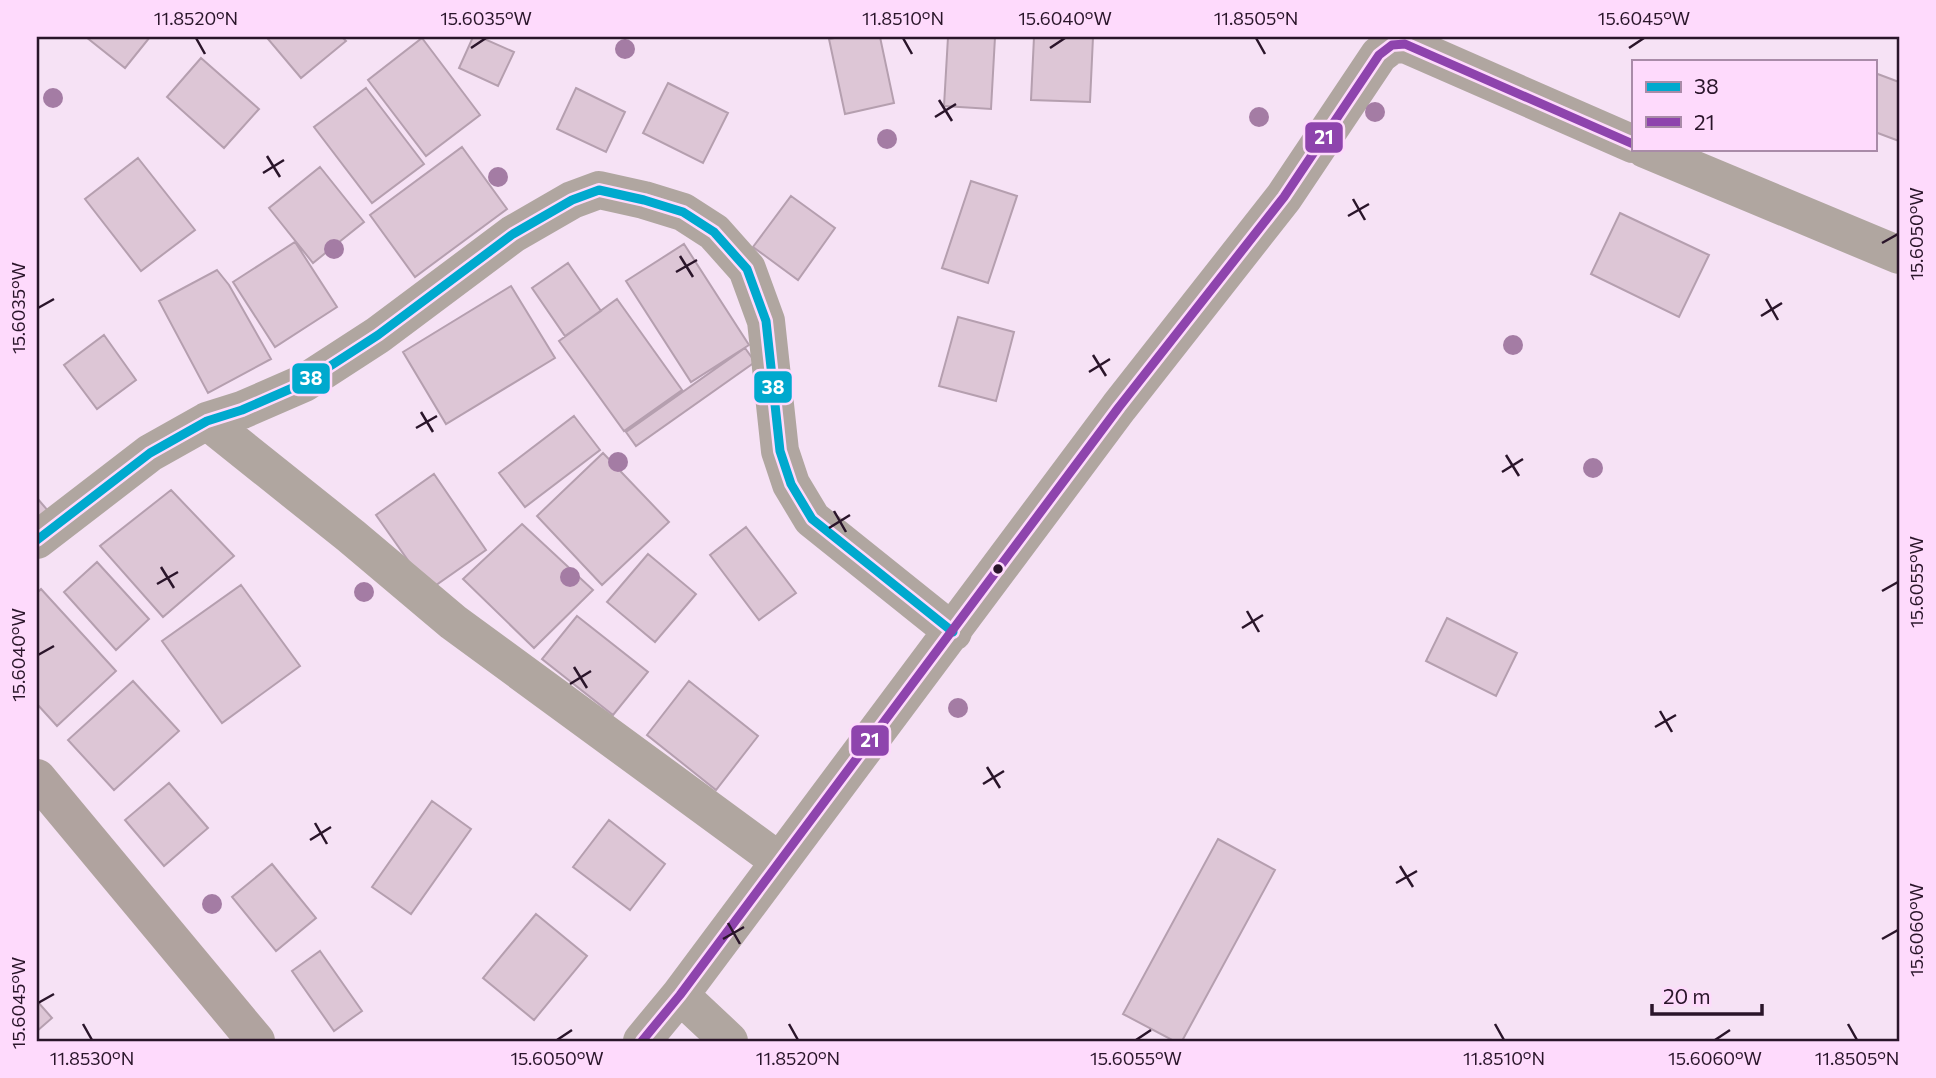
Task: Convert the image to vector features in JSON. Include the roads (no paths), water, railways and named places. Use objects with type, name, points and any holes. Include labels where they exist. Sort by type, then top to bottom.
[{"type":"main road","points":[[37,778],[256,1041]]},
{"type":"street","points":[[642,1041],[680,995],[1119,407],[1283,197],[1379,55],[1392,45],[1405,44],[1632,144]]},
{"type":"street","points":[[1647,150],[1733,187],[1888,241]]},
{"type":"street","points":[[37,540],[150,453],[207,421],[242,410],[304,383],[378,335],[513,234],[572,200],[599,190],[683,212],[714,232],[747,269],[766,321],[780,451],[791,484],[812,519],[953,632]]},
{"type":"street","points":[[207,421],[453,622],[779,861]]},
{"type":"street","points":[[680,995],[729,1041]]}]
